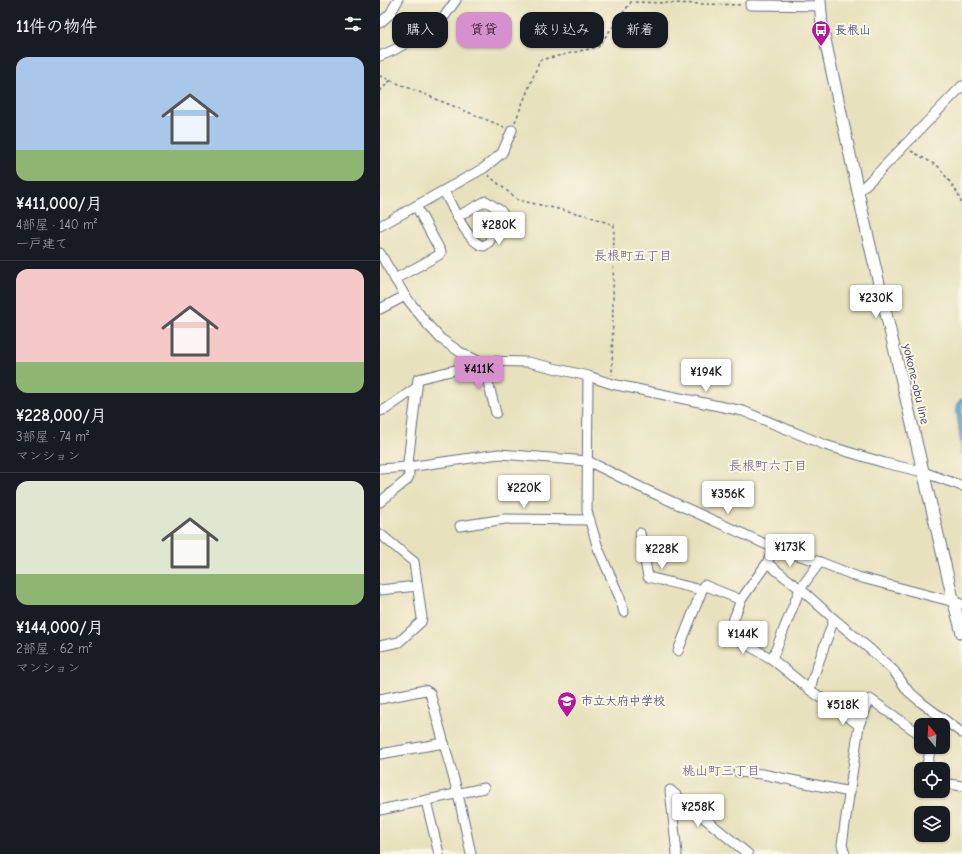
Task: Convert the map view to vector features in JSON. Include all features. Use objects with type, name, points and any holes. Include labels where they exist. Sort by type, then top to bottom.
[{"type":"main road","name":"yokone-obu line","points":[[820,3],[822,26],[859,191],[923,472],[958,604],[962,633]]},
{"type":"street","points":[[380,23],[390,14],[398,0]]},
{"type":"street","points":[[380,56],[394,50],[439,24],[456,0]]},
{"type":"street","points":[[750,5],[820,3]]},
{"type":"street","points":[[859,191],[962,86]]},
{"type":"street","points":[[380,226],[484,168],[502,153],[512,130]]},
{"type":"street","points":[[444,191],[467,234],[481,246],[484,246],[489,242],[503,214],[486,201],[458,216]]},
{"type":"street","points":[[395,280],[439,255],[441,252],[416,206]]},
{"type":"street","points":[[380,253],[383,266],[428,325],[441,339],[460,352],[480,361],[528,362],[588,376],[612,384],[743,411],[825,445],[885,463],[923,472],[962,486]]},
{"type":"street","points":[[380,309],[405,296]]},
{"type":"street","points":[[380,502],[407,480],[409,476],[408,467],[418,379],[471,366],[480,361]]},
{"type":"street","points":[[480,361],[496,413]]},
{"type":"street","points":[[588,376],[587,511],[598,548],[620,598],[624,612]]},
{"type":"street","points":[[380,411],[386,409],[416,388]]},
{"type":"street","points":[[380,469],[408,467],[499,454],[588,461],[642,488],[774,548],[820,562],[858,577],[958,604]]},
{"type":"street","points":[[460,526],[505,519],[590,520]]},
{"type":"street","points":[[640,533],[648,577],[702,590]]},
{"type":"street","points":[[380,534],[414,562],[422,618],[421,622],[399,642],[380,646]]},
{"type":"street","points":[[774,548],[767,563],[741,600],[728,634],[772,659],[810,690],[860,725]]},
{"type":"street","points":[[772,659],[800,589],[820,562]]},
{"type":"street","points":[[767,563],[800,589],[894,671],[908,690],[941,718]]},
{"type":"street","points":[[678,651],[704,585],[741,600]]},
{"type":"street","points":[[380,590],[417,586]]},
{"type":"street","points":[[810,690],[834,619]]},
{"type":"street","points":[[380,699],[425,690],[430,693],[458,794],[471,854]]},
{"type":"street","points":[[845,854],[842,845],[860,725],[870,699],[914,730]]},
{"type":"street","points":[[950,725],[962,733]]},
{"type":"street","points":[[380,754],[444,743]]},
{"type":"street","points":[[738,772],[762,774],[850,792]]},
{"type":"street","points":[[950,785],[962,786]]},
{"type":"street","points":[[380,810],[484,788]]},
{"type":"street","points":[[678,854],[670,790],[748,854]]},
{"type":"street","points":[[426,801],[438,854]]},
{"type":"path","points":[[380,76],[512,130],[540,60],[598,47],[631,2],[750,5]]},
{"type":"path","points":[[380,91],[391,80]]},
{"type":"path","points":[[904,146],[939,167],[957,192],[962,204]]},
{"type":"path","points":[[484,168],[486,173],[518,200],[585,215],[614,225],[612,384]]},
{"type":"water","points":[[962,398],[962,454],[956,405]]},
{"type":"place","name":"長根山","points":[[821,47]]},
{"type":"place","name":"市立大府中学校","points":[[567,718]]},
{"type":"district","name":"長根町五丁目","points":[[633,255]]},
{"type":"district","name":"長根町六丁目","points":[[768,465]]},
{"type":"district","name":"桃山町三丁目","points":[[721,770]]}]
